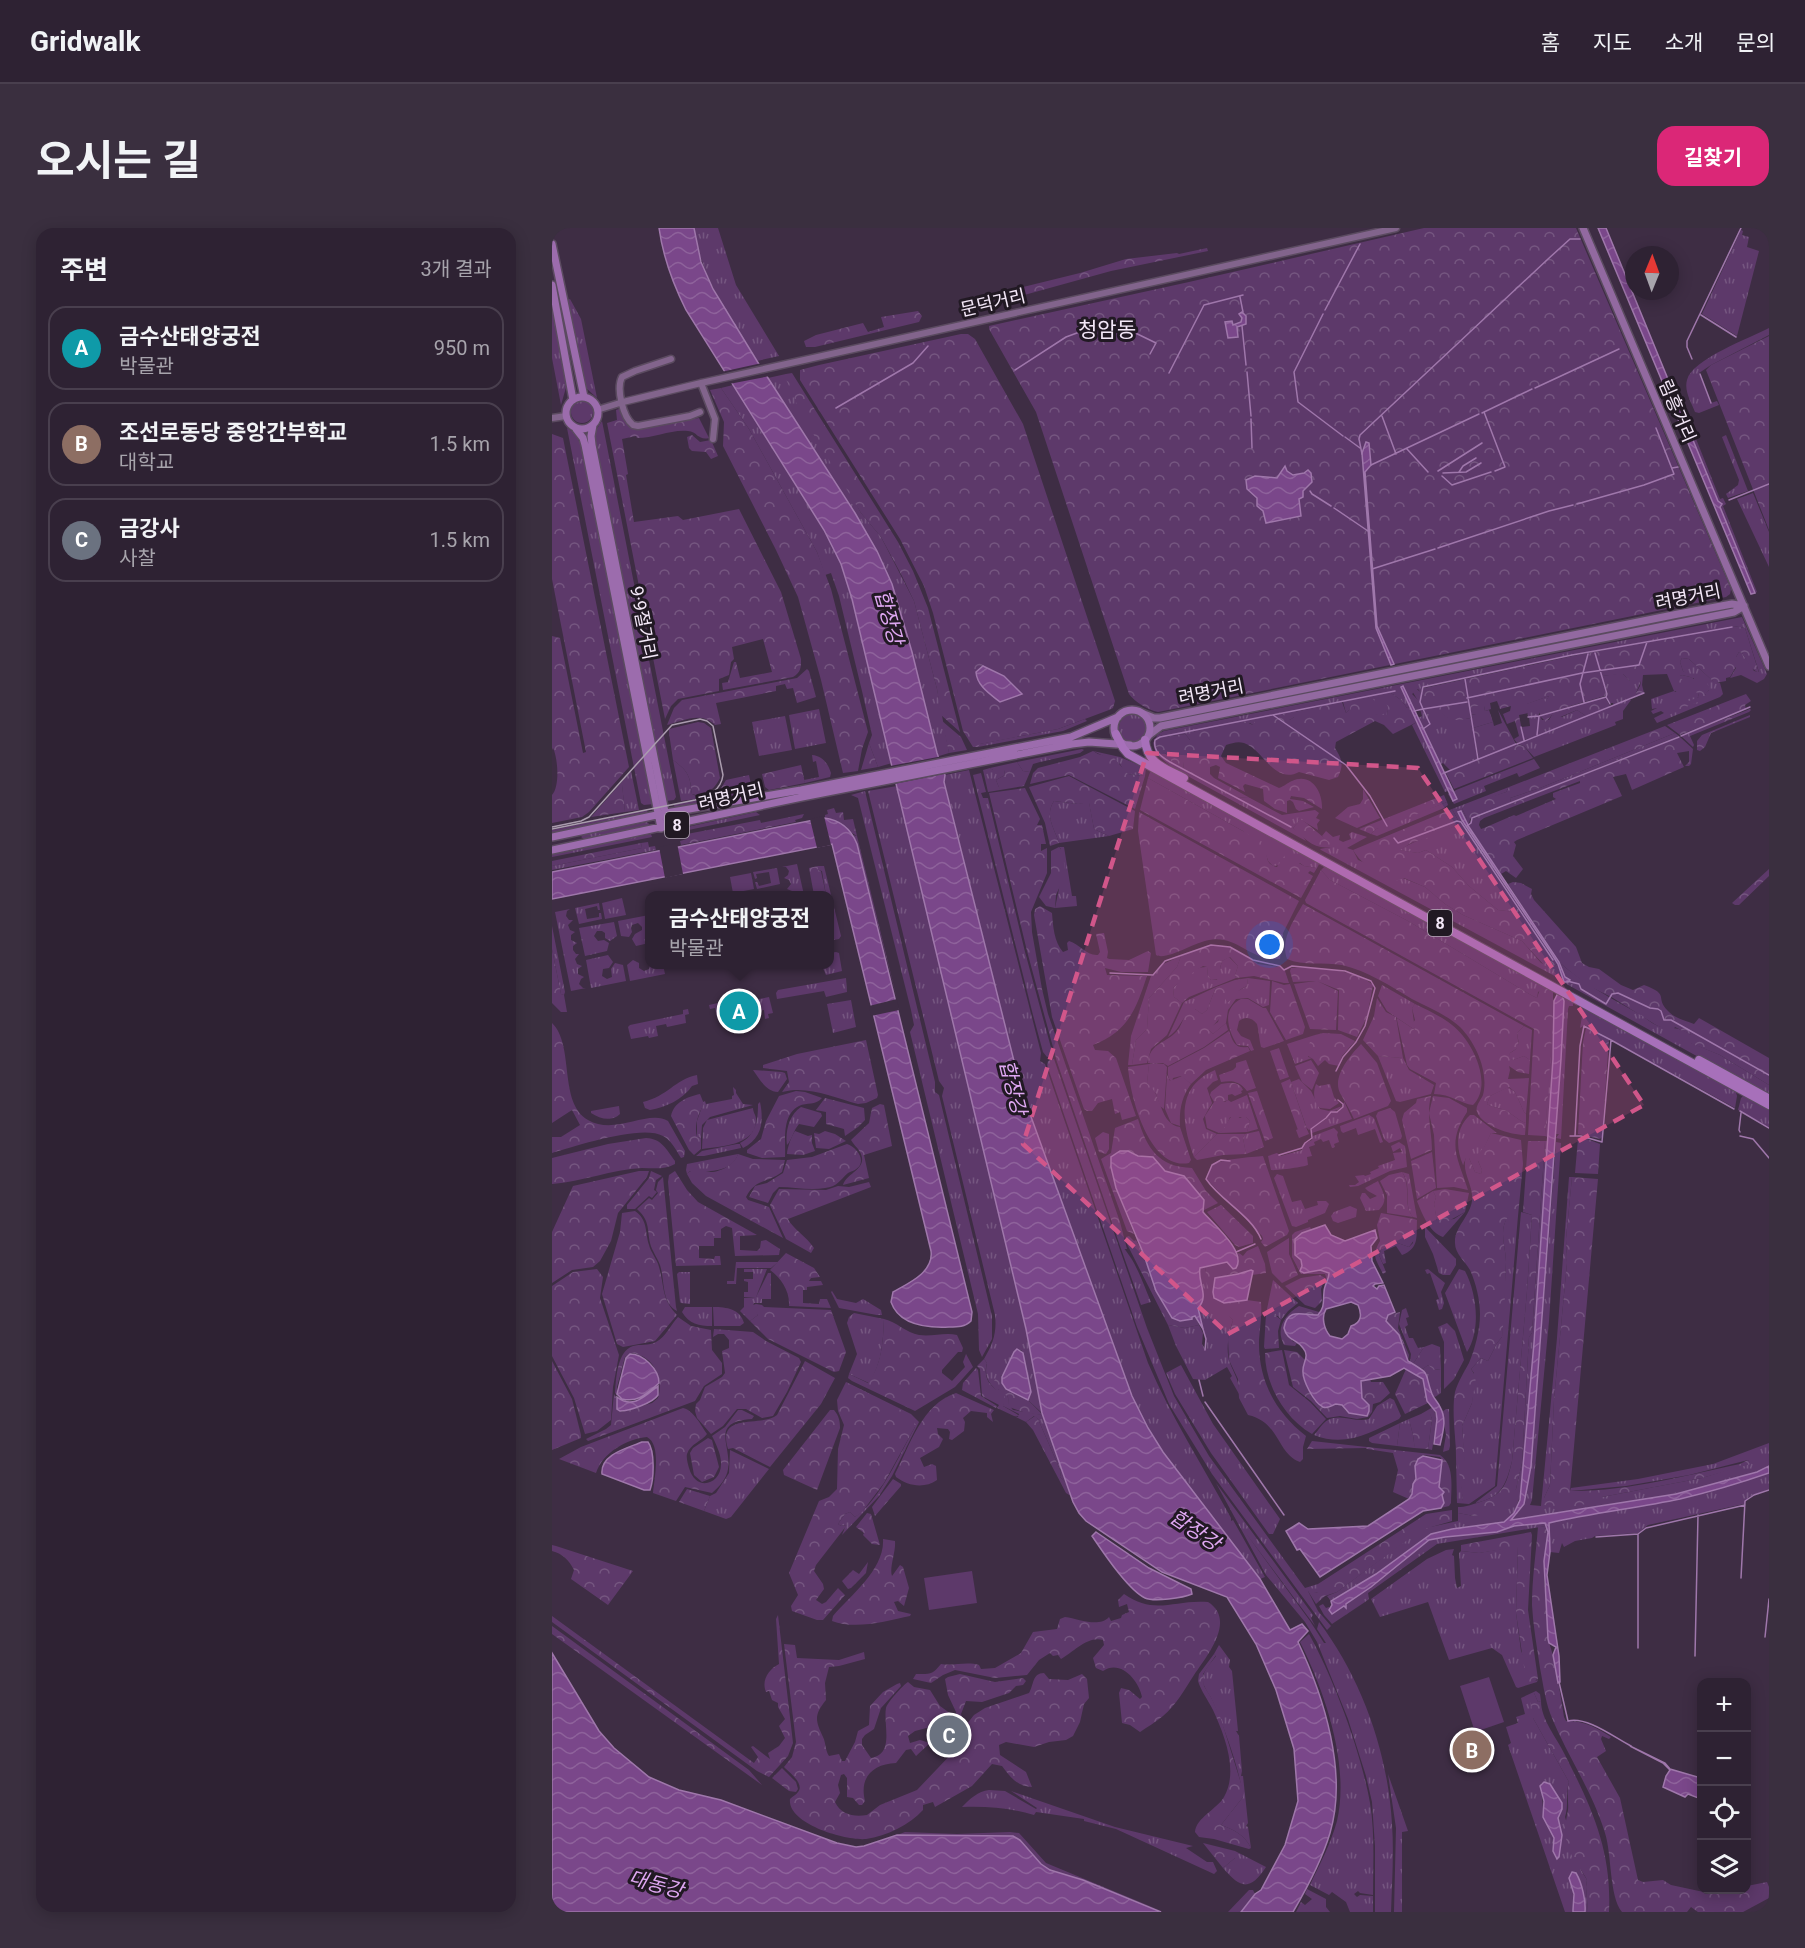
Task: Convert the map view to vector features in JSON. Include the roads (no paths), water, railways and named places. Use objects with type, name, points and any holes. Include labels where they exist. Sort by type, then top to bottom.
[{"type":"highway","points":[[552,244],[581,390],[584,397],[593,402],[597,410],[593,425],[585,429],[576,429],[569,424],[566,416],[567,407],[573,400],[584,397]]},
{"type":"highway","points":[[552,285],[573,400]]},
{"type":"highway","name":"9·9절거리","points":[[593,425],[592,444],[662,814]]},
{"type":"highway","name":"9·9절거리","points":[[576,429],[585,445],[665,827]]},
{"type":"highway","points":[[1129,710],[1144,714],[1150,724],[1147,737],[1141,743],[1130,745],[1124,743],[1116,734],[1118,717],[1129,710]]},
{"type":"highway","name":"려명거리","points":[[552,837],[662,814],[801,793],[965,761],[1071,737],[1118,717]]},
{"type":"highway","name":"8","points":[[1116,734],[1128,754],[1769,1099]]},
{"type":"highway","name":"8","points":[[1147,737],[1148,754],[1161,765],[1558,986]]},
{"type":"highway","name":"려명거리","points":[[965,761],[1072,744],[1130,745]]},
{"type":"highway","name":"려명거리","points":[[552,850],[665,827],[801,793]]},
{"type":"highway","name":"8","points":[[1566,990],[1769,1105]]},
{"type":"main road","name":"문덕거리","points":[[597,410],[701,383],[1396,228]]},
{"type":"main road","name":"림흥거리","points":[[1583,228],[1769,666]]},
{"type":"main road","points":[[671,359],[622,377],[619,386],[626,417],[633,425],[680,418],[700,412]]},
{"type":"main road","points":[[701,383],[715,419],[713,439]]},
{"type":"main road","points":[[552,418],[566,416]]},
{"type":"main road","name":"려명거리","points":[[1144,714],[1160,718],[1688,612],[1732,604],[1744,606]]},
{"type":"main road","name":"려명거리","points":[[1147,737],[1155,728],[1161,726],[1734,612],[1744,606]]},
{"type":"water","name":"합장강","points":[[659,228],[694,228],[701,262],[713,289],[877,551],[892,584],[912,652],[937,753],[945,775],[944,782],[1021,1089],[1132,1396],[1163,1452],[1260,1579],[1290,1630],[1302,1624],[1308,1631],[1298,1642],[1316,1687],[1330,1736],[1335,1761],[1335,1810],[1327,1843],[1314,1874],[1293,1912],[1241,1912],[1261,1890],[1285,1845],[1298,1801],[1294,1749],[1276,1690],[1256,1644],[1227,1597],[1162,1572],[1086,1521],[1073,1502],[1042,1413],[1026,1329],[852,599],[841,564],[824,530],[686,310],[669,270]]},
{"type":"water","points":[[1598,228],[1606,228],[1625,274],[1625,293]]},
{"type":"water","points":[[1628,300],[1636,300],[1718,501],[1722,504],[1720,507],[1755,593],[1751,594]]},
{"type":"water","points":[[1242,312],[1246,316],[1246,324],[1237,327],[1238,337],[1228,338],[1225,322],[1232,321],[1233,325],[1241,322],[1242,318],[1239,314]]},
{"type":"water","points":[[1366,442],[1369,443],[1371,465],[1365,472],[1377,626],[1394,664],[1391,665],[1376,628],[1362,453]]},
{"type":"water","points":[[1285,466],[1287,471],[1293,475],[1308,470],[1311,473],[1312,482],[1303,491],[1303,497],[1299,499],[1301,516],[1266,523],[1263,511],[1257,506],[1257,498],[1247,489],[1246,480],[1255,476],[1277,478]]},
{"type":"water","points":[[983,666],[1004,676],[1022,694],[1000,702],[985,689],[977,677],[976,672]]},
{"type":"water","points":[[1403,686],[1457,799],[1453,801],[1401,687]]},
{"type":"water","points":[[1461,811],[1469,827],[1559,962],[1565,977],[1570,980],[1568,982],[1564,982],[1558,964],[1462,820],[1458,812]]},
{"type":"water","points":[[824,818],[845,826],[857,844],[972,1312],[971,1321],[964,1326],[941,1327],[915,1324],[900,1316],[891,1302],[893,1292],[925,1271],[929,1265],[931,1251],[832,844],[552,899],[552,872]]},
{"type":"water","points":[[1558,993],[1562,995],[1564,1001],[1561,1059],[1531,1466],[1524,1504],[1511,1520],[1676,1494],[1757,1472],[1769,1466],[1769,1473],[1680,1499],[1549,1523],[1550,1552],[1547,1575],[1559,1656],[1560,1682],[1558,1683],[1553,1655],[1556,1647],[1549,1643],[1548,1639],[1544,1561],[1548,1532],[1545,1523],[1514,1526],[1497,1532],[1429,1540],[1371,1587],[1346,1604],[1346,1608],[1344,1606],[1332,1614],[1329,1610],[1332,1605],[1331,1601],[1376,1574],[1431,1534],[1504,1522],[1514,1513],[1520,1500],[1534,1343],[1553,1059],[1554,1001]]},
{"type":"water","points":[[1120,1151],[1153,1157],[1165,1171],[1184,1176],[1204,1200],[1203,1212],[1227,1238],[1237,1254],[1236,1268],[1233,1269],[1227,1262],[1200,1268],[1203,1299],[1198,1308],[1203,1329],[1195,1316],[1192,1319],[1180,1321],[1172,1318],[1156,1291],[1144,1255],[1116,1188],[1111,1157]]},
{"type":"water","points":[[1325,1225],[1331,1235],[1345,1241],[1375,1230],[1377,1238],[1371,1246],[1372,1261],[1383,1283],[1373,1286],[1377,1289],[1384,1285],[1395,1312],[1388,1315],[1386,1321],[1399,1335],[1408,1361],[1426,1374],[1432,1394],[1443,1416],[1444,1426],[1440,1445],[1434,1444],[1436,1412],[1427,1401],[1423,1379],[1404,1368],[1390,1376],[1361,1381],[1362,1398],[1369,1405],[1367,1416],[1349,1413],[1342,1405],[1323,1407],[1312,1396],[1303,1374],[1305,1351],[1301,1345],[1287,1335],[1284,1328],[1286,1321],[1293,1314],[1318,1315],[1323,1307],[1324,1289],[1329,1273],[1320,1270],[1304,1273],[1300,1271],[1302,1266],[1301,1260],[1295,1255],[1295,1239],[1302,1233]],"holes":[[[1351,1302],[1358,1305],[1360,1318],[1351,1326],[1348,1334],[1342,1339],[1330,1336],[1324,1323],[1326,1309]]]},
{"type":"water","points":[[1253,1271],[1247,1300],[1224,1303],[1214,1298],[1215,1278]]},
{"type":"water","points":[[1017,1349],[1023,1353],[1031,1392],[1028,1400],[1006,1389],[1002,1383],[1002,1377]]},
{"type":"water","points":[[630,1354],[645,1359],[649,1363],[659,1383],[633,1400],[622,1399],[617,1394],[626,1358]]},
{"type":"water","points":[[658,1386],[658,1395],[651,1401],[629,1410],[617,1409],[617,1397],[623,1401],[634,1402]]},
{"type":"water","points":[[642,1442],[648,1442],[653,1458],[650,1490],[644,1490],[602,1474],[605,1461],[610,1457]]},
{"type":"water","points":[[1423,1456],[1442,1460],[1439,1487],[1444,1492],[1442,1495],[1444,1503],[1441,1508],[1423,1511],[1320,1577],[1300,1549],[1297,1550],[1286,1531],[1299,1523],[1308,1529],[1368,1526],[1409,1499],[1416,1479],[1415,1466],[1418,1459]]},
{"type":"water","points":[[1096,1532],[1149,1568],[1191,1589],[1192,1594],[1155,1600],[1138,1594],[1109,1561],[1092,1536]]},
{"type":"water","name":"대동강","points":[[552,1653],[599,1731],[614,1748],[649,1777],[679,1790],[721,1800],[837,1843],[856,1847],[897,1835],[1013,1836],[1050,1870],[1083,1880],[1161,1912],[552,1912]]},
{"type":"water","points":[[1630,1746],[1665,1763],[1670,1769],[1697,1777],[1697,1797],[1688,1794],[1685,1797],[1663,1787],[1670,1770],[1663,1763]]},
{"type":"water","points":[[1544,1782],[1550,1784],[1562,1803],[1558,1818],[1562,1835],[1557,1859],[1553,1851],[1554,1838],[1543,1817],[1544,1801],[1540,1786]]},
{"type":"water","points":[[1572,1872],[1576,1873],[1582,1887],[1585,1912],[1573,1912],[1574,1894],[1569,1878]]},
{"type":"waterway","points":[[1692,359],[1687,341],[1741,228]]},
{"type":"waterway","points":[[1362,454],[1360,435],[1570,239],[1580,239]]},
{"type":"waterway","points":[[1325,310],[1360,244]]},
{"type":"waterway","points":[[1169,373],[1204,305],[1243,295]]},
{"type":"waterway","points":[[1240,297],[1243,312]]},
{"type":"waterway","points":[[1323,314],[1294,372],[1298,402],[1343,436]]},
{"type":"waterway","points":[[1701,315],[1736,337]]},
{"type":"waterway","points":[[1015,370],[1066,337],[1104,323],[1123,327],[1156,343],[1150,354]]},
{"type":"waterway","points":[[1242,326],[1246,365]]},
{"type":"waterway","points":[[836,408],[913,363],[928,346]]},
{"type":"waterway","points":[[1535,388],[1619,349]]},
{"type":"waterway","points":[[1247,372],[1251,416]]},
{"type":"waterway","points":[[1700,374],[1711,403]]},
{"type":"waterway","points":[[1482,413],[1532,389]]},
{"type":"waterway","points":[[1484,412],[1505,467],[1495,471]]},
{"type":"waterway","points":[[1371,465],[1479,414]]},
{"type":"waterway","points":[[1382,416],[1396,454]]},
{"type":"waterway","points":[[1251,419],[1252,448]]},
{"type":"waterway","points":[[1577,504],[1674,474],[1656,428]]},
{"type":"waterway","points":[[1345,437],[1360,448]]},
{"type":"waterway","points":[[1438,471],[1482,443]]},
{"type":"waterway","points":[[1407,449],[1428,472]]},
{"type":"waterway","points":[[1459,472],[1463,466],[1476,458]]},
{"type":"waterway","points":[[1443,473],[1466,472],[1481,463]]},
{"type":"waterway","points":[[1672,468],[1678,467]]},
{"type":"waterway","points":[[1442,476],[1452,485],[1491,472]]},
{"type":"waterway","points":[[1729,500],[1769,484]]},
{"type":"waterway","points":[[1310,491],[1331,506]]},
{"type":"waterway","points":[[1438,548],[1573,505]]},
{"type":"waterway","points":[[1334,508],[1368,531]]},
{"type":"waterway","points":[[1372,569],[1435,549]]},
{"type":"waterway","points":[[1414,711],[1423,709],[1420,702],[1423,687],[1572,655],[1732,627]]},
{"type":"waterway","points":[[1467,698],[1582,673],[1639,665],[1647,642]]},
{"type":"waterway","points":[[1595,653],[1606,697]]},
{"type":"waterway","points":[[1584,702],[1580,684],[1588,654]]},
{"type":"waterway","points":[[1465,679],[1478,759]]},
{"type":"waterway","points":[[1291,827],[1167,760],[1157,751],[1155,740],[1160,737],[1395,691]]},
{"type":"waterway","points":[[1517,744],[1644,693]]},
{"type":"waterway","points":[[1537,735],[1539,716],[1606,697],[1610,704]]},
{"type":"waterway","points":[[1423,729],[1430,724],[1423,709],[1467,702]]},
{"type":"waterway","points":[[1681,736],[1750,707]]},
{"type":"waterway","points":[[1273,715],[1346,765],[1370,796],[1387,826]]},
{"type":"waterway","points":[[1528,717],[1539,716]]},
{"type":"waterway","points":[[1521,727],[1524,740]]},
{"type":"waterway","points":[[1467,826],[1471,823],[1472,818],[1679,737]]},
{"type":"waterway","points":[[1444,773],[1516,744]]},
{"type":"waterway","points":[[1394,838],[1398,843],[1457,821],[1461,822],[1553,960]]},
{"type":"waterway","points":[[1110,973],[1153,975],[1165,961],[1211,945],[1230,947],[1253,960],[1280,966],[1284,970],[1292,966],[1345,971],[1371,981],[1375,988],[1365,1026],[1336,1071]]},
{"type":"waterway","points":[[1567,981],[1579,984],[1581,989],[1606,1004],[1612,994],[1618,993],[1650,1008],[1658,1009],[1664,1020],[1671,1020],[1769,1075]]},
{"type":"waterway","points":[[1575,1136],[1580,1046],[1584,1026],[1611,1040]]},
{"type":"waterway","points":[[1570,1136],[1581,1136],[1602,1142],[1611,1040],[1734,1109]]},
{"type":"waterway","points":[[1279,1155],[1302,1148],[1312,1138],[1311,1129],[1331,1112],[1337,1112],[1343,1107],[1338,1100]]},
{"type":"waterway","points":[[1740,1111],[1769,1128]]},
{"type":"waterway","points":[[1740,1132],[1741,1113]]},
{"type":"waterway","points":[[1740,1136],[1753,1139],[1769,1158]]},
{"type":"waterway","points":[[1230,1161],[1221,1160],[1212,1165],[1206,1179],[1243,1215],[1261,1239]]},
{"type":"waterway","points":[[1236,1252],[1255,1244]]},
{"type":"waterway","points":[[1203,1329],[1206,1339],[1205,1350]]},
{"type":"waterway","points":[[1199,1380],[1203,1396]]},
{"type":"waterway","points":[[1205,1402],[1284,1515]]},
{"type":"waterway","points":[[1741,1578],[1745,1501],[1769,1490]]},
{"type":"waterway","points":[[1596,1537],[1638,1534],[1646,1528],[1745,1505]]},
{"type":"waterway","points":[[1695,1656],[1698,1515]]},
{"type":"waterway","points":[[1638,1534],[1638,1648]]},
{"type":"waterway","points":[[1765,1637],[1769,1599]]},
{"type":"waterway","points":[[1559,1682],[1568,1721],[1576,1720],[1592,1725],[1631,1746]]},
{"type":"tram line","points":[[552,827],[589,817],[672,725],[700,719],[713,726],[723,775],[720,785],[713,792],[695,800],[552,829]]},
{"type":"place","name":"금수산태양궁전","points":[[739,1011]]},
{"type":"place","name":"금강사","points":[[949,1735]]},
{"type":"place","name":"조선로동당 중앙간부학교","points":[[1472,1750]]},
{"type":"district","name":"청암동","points":[[1107,330]]}]
